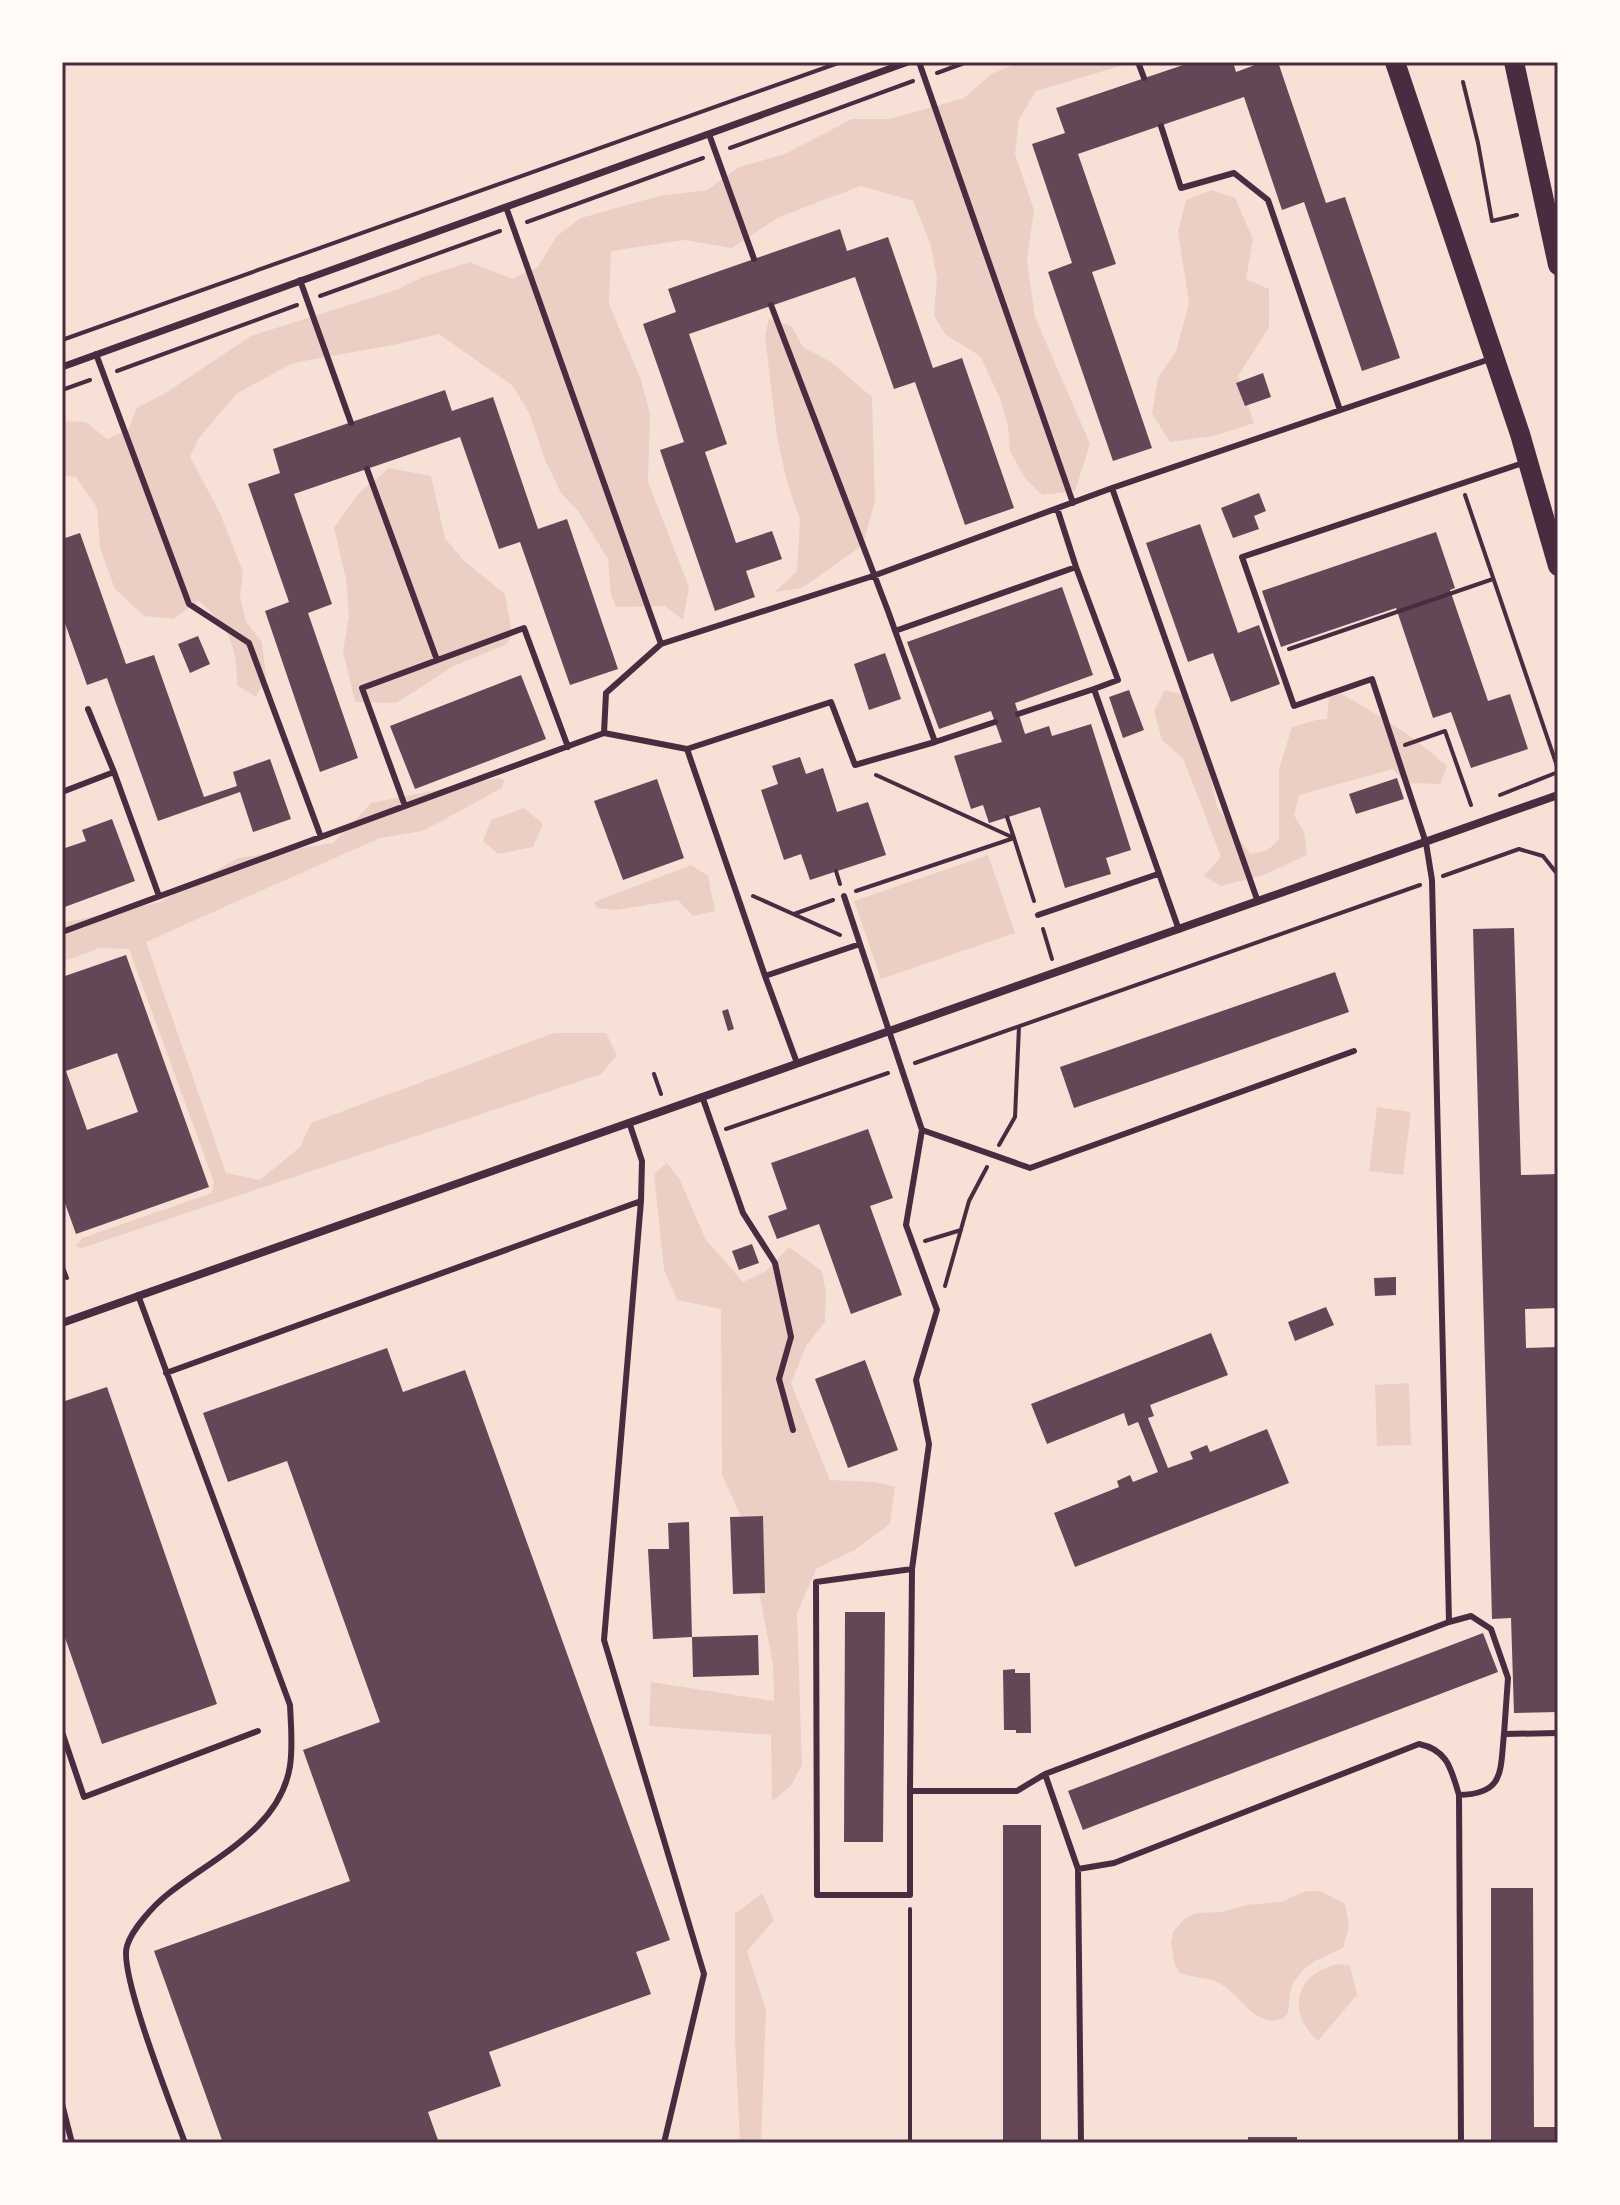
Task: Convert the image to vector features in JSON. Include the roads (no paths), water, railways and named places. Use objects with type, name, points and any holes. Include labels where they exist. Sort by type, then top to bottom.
[{"type":"main road","points":[[1395,62],[1494,358],[1558,566]]},
{"type":"main road","points":[[1514,62],[1557,261]]},
{"type":"street","points":[[62,367],[908,62]]},
{"type":"street","points":[[62,1323],[1555,798]]},
{"type":"lane","points":[[919,62],[1073,503]]},
{"type":"lane","points":[[1138,62],[1144,78]]},
{"type":"lane","points":[[1161,126],[1181,188],[1234,173],[1268,200],[1340,410]]},
{"type":"lane","points":[[709,134],[754,259]]},
{"type":"lane","points":[[506,207],[661,644]]},
{"type":"lane","points":[[300,280],[351,423]]},
{"type":"lane","points":[[771,305],[935,742]]},
{"type":"lane","points":[[96,354],[189,604],[249,643],[321,837]]},
{"type":"lane","points":[[604,733],[606,693],[661,644],[873,576],[1112,488],[1494,358]]},
{"type":"lane","points":[[1449,1622],[1432,880],[1426,843],[1372,679],[1294,706],[1242,557],[1527,461]]},
{"type":"lane","points":[[367,469],[437,660]]},
{"type":"lane","points":[[1112,488],[1258,902]]},
{"type":"lane","points":[[1018,714],[1118,680],[1057,508]]},
{"type":"lane","points":[[895,631],[1076,567]]},
{"type":"lane","points":[[405,806],[362,688],[524,628],[568,747]]},
{"type":"lane","points":[[1094,689],[1179,930]]},
{"type":"lane","points":[[62,932],[604,733],[687,749],[831,702],[855,765],[995,722]]},
{"type":"lane","points":[[88,709],[159,896]]},
{"type":"lane","points":[[687,749],[797,1063]]},
{"type":"lane","points":[[62,792],[114,772]]},
{"type":"lane","points":[[1038,915],[1158,874]]},
{"type":"lane","points":[[844,896],[922,1130],[906,1225],[937,1310],[916,1380],[929,1444],[912,1569],[910,1895],[817,1895],[816,1582],[912,1569]]},
{"type":"lane","points":[[765,976],[860,944]]},
{"type":"lane","points":[[922,1130],[1030,1168],[1354,1051]]},
{"type":"lane","points":[[702,1096],[743,1213],[775,1263],[791,1337],[779,1379],[793,1430]]},
{"type":"lane","points":[[629,1122],[642,1161],[641,1201],[604,1640],[704,1974],[664,2143]]},
{"type":"lane","points":[[166,1373],[641,1201]]},
{"type":"lane","points":[[138,1295],[290,1705],[292,1739],[290,1769],[277,1804],[254,1832],[153,1906],[126,1946],[127,1976],[185,2143]]},
{"type":"lane","points":[[910,1791],[1017,1791],[1045,1774],[1471,1616],[1491,1629],[1508,1678],[1500,1775],[1494,1786],[1478,1795],[1459,1795]]},
{"type":"lane","points":[[62,1732],[84,1797],[258,1731]]},
{"type":"lane","points":[[1504,1734],[1558,1733]]},
{"type":"lane","points":[[1078,1869],[1114,1863],[1419,1744],[1435,1747],[1443,1755],[1459,1795],[1461,2143]]},
{"type":"lane","points":[[1045,1774],[1078,1869],[1081,2143]]},
{"type":"lane","points":[[62,2104],[72,2143]]}]
